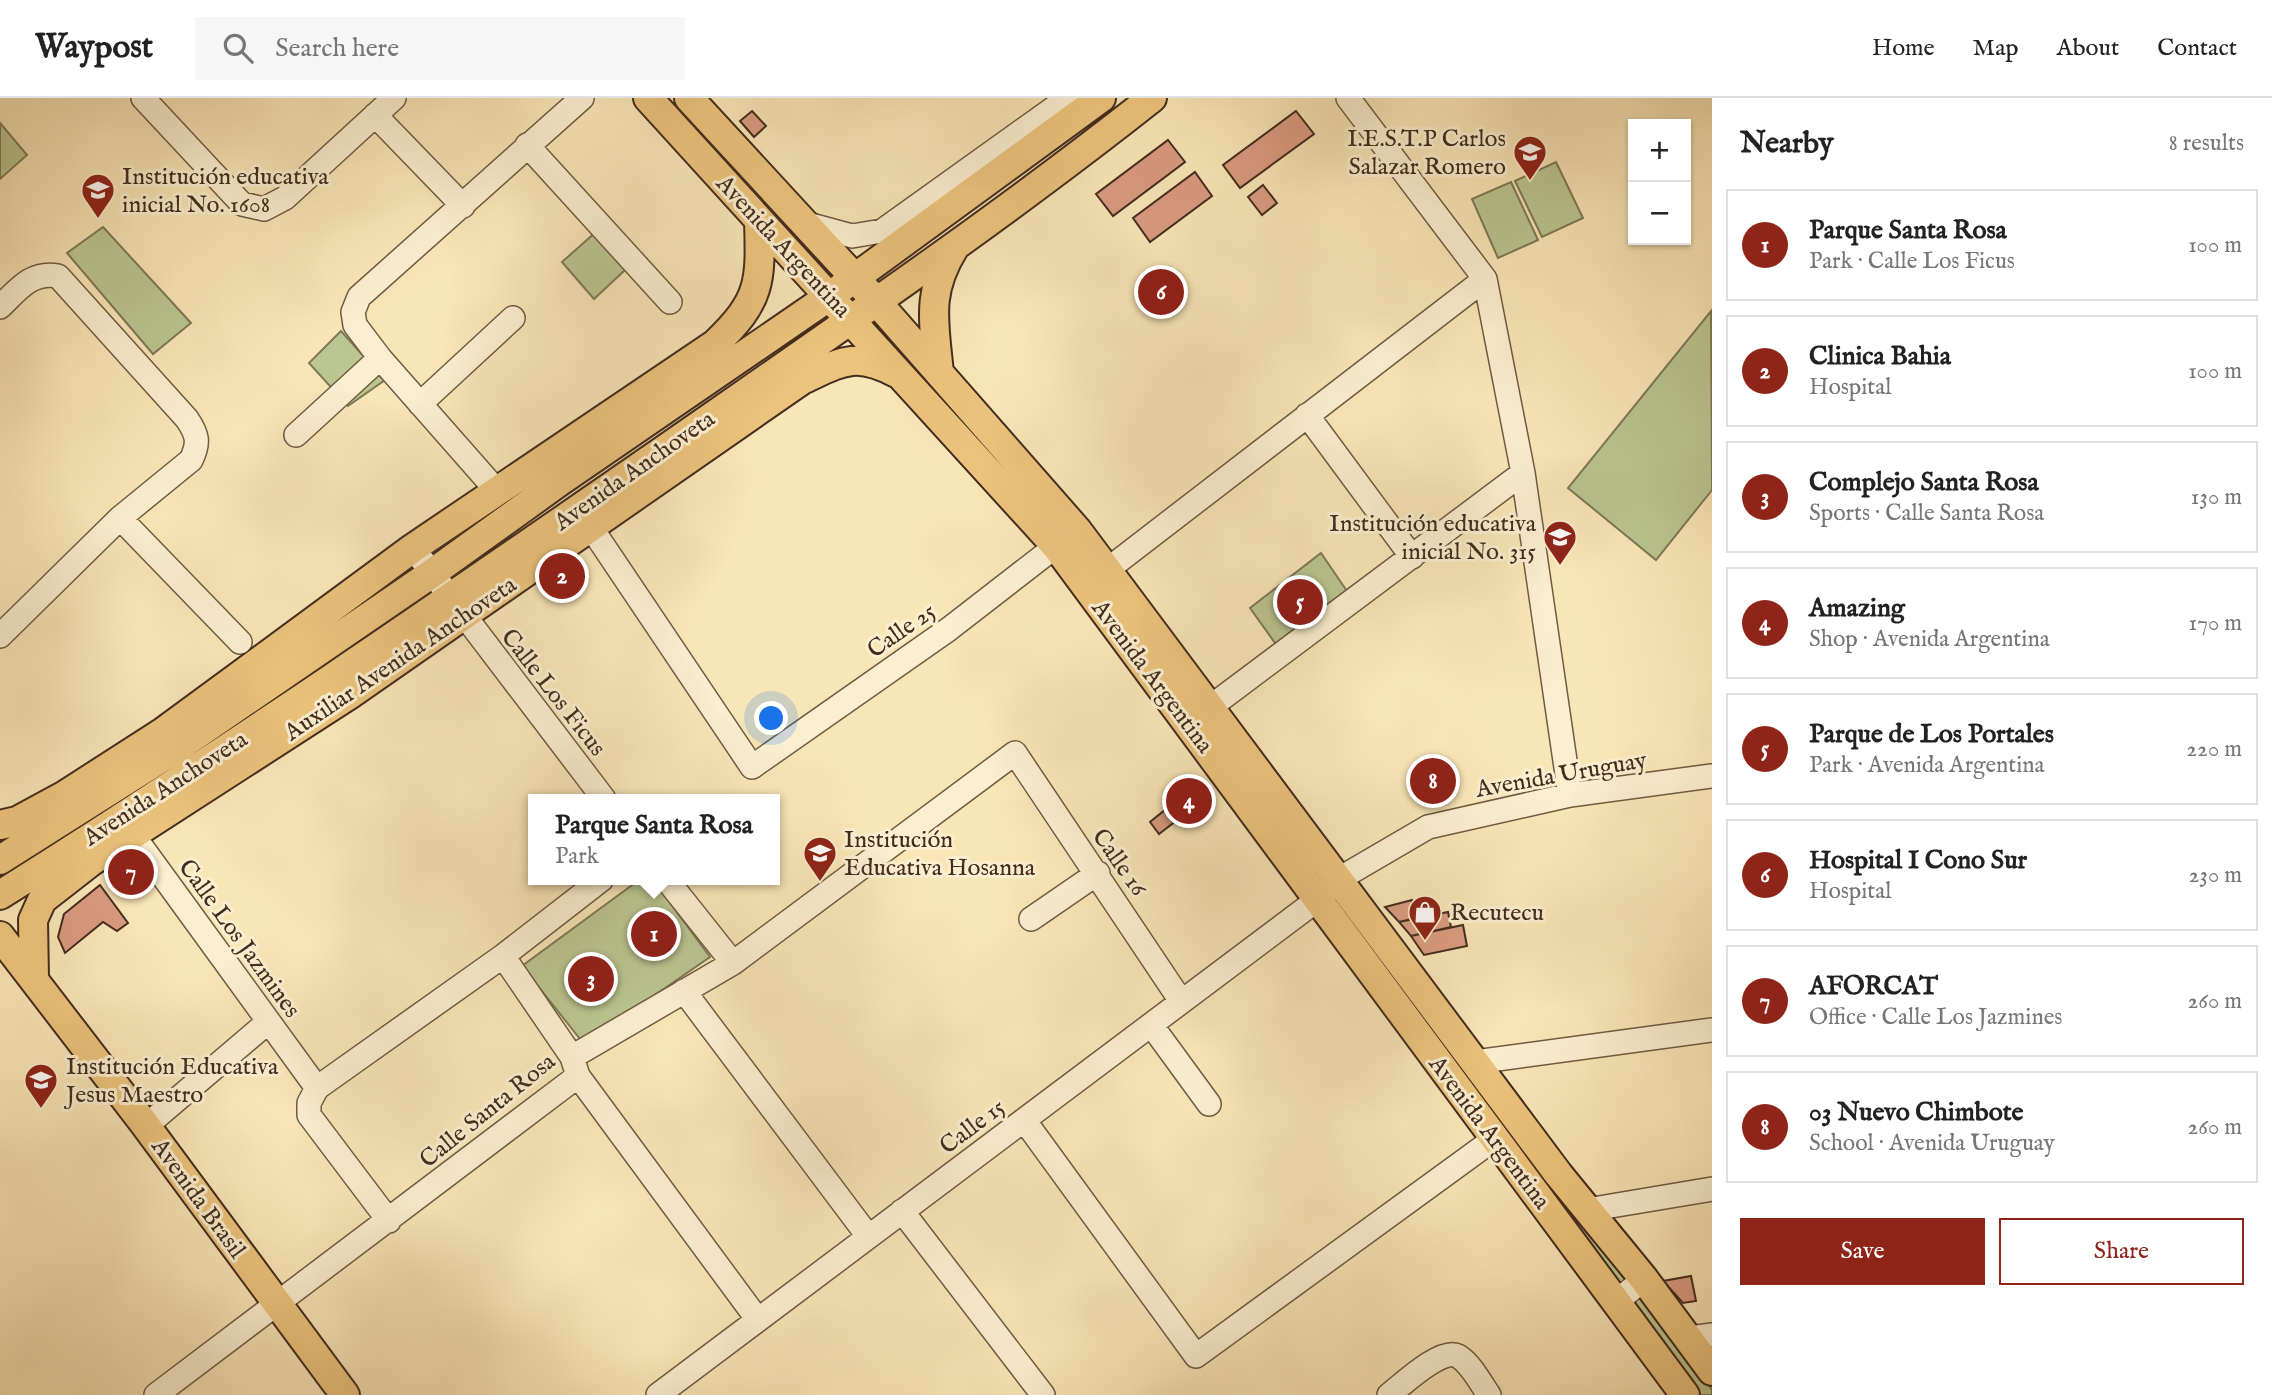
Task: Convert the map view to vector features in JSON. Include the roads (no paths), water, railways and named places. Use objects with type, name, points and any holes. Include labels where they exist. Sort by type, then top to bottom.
[{"type":"main road","name":"Avenida Argentina","points":[[648,98],[902,376],[1066,538],[1107,570],[1587,1210],[1644,1279],[1701,1336],[1712,1371]]},
{"type":"main road","name":"Avenida Argentina","points":[[689,98],[939,373],[1066,538],[1317,900],[1685,1395]]},
{"type":"main road","name":"Avenida Anchoveta","points":[[0,860],[177,748],[431,574],[537,497],[830,296],[1101,98]]},
{"type":"main road","name":"Avenida Anchoveta","points":[[585,518],[1152,98]]},
{"type":"main road","points":[[0,825],[17,821],[65,795],[163,732],[413,548],[715,344],[740,320],[753,301],[759,277],[759,220]]},
{"type":"main road","points":[[939,373],[933,301],[940,271],[958,241]]},
{"type":"main road","name":"Auxiliar Avenida Anchoveta","points":[[34,978],[33,920],[42,900],[128,825],[349,695],[456,608],[585,518],[802,380],[848,360],[874,361],[902,376]]},
{"type":"main road","name":"Avenida Anchoveta","points":[[0,895],[128,825]]},
{"type":"main road","name":"Avenida Brasil","points":[[0,936],[146,1126],[345,1395]]},
{"type":"street","points":[[142,98],[242,204],[264,209],[285,198],[394,98]]},
{"type":"street","points":[[497,491],[380,358],[355,325],[353,312],[359,297],[582,98]]},
{"type":"street","points":[[804,223],[852,236],[882,231],[1068,98]]},
{"type":"street","points":[[1348,98],[1485,279],[1523,473],[1570,794]]},
{"type":"street","points":[[375,115],[463,206]]},
{"type":"street","points":[[527,145],[670,302]]},
{"type":"street","points":[[0,307],[31,277],[45,274],[58,276],[197,434],[198,447],[191,460],[120,518],[0,636]]},
{"type":"street","points":[[1107,570],[1485,279]]},
{"type":"street","points":[[420,404],[513,318]]},
{"type":"street","points":[[296,435],[380,358]]},
{"type":"street","points":[[1307,415],[1412,557]]},
{"type":"street","points":[[1209,708],[1523,473]]},
{"type":"street","points":[[120,518],[240,642]]},
{"type":"street","name":"Calle 25","points":[[585,518],[752,767],[949,628],[1066,538]]},
{"type":"street","name":"Calle Los Ficus","points":[[413,548],[456,608],[600,794]]},
{"type":"street","name":"Calle 16","points":[[1014,753],[1098,873],[1181,1001]]},
{"type":"street","name":"Calle Santa Rosa","points":[[156,1395],[389,1221],[575,1067],[684,991],[733,963],[1014,753]]},
{"type":"street","name":"Avenida Uruguay","points":[[1317,900],[1339,879],[1428,827],[1570,794],[1712,776]]},
{"type":"street","name":"Calle Los Jazmines","points":[[128,825],[317,1088]]},
{"type":"street","points":[[1031,919],[1098,873]]},
{"type":"street","points":[[389,1221],[309,1115],[309,1102],[317,1088],[502,956],[594,885]]},
{"type":"street","points":[[671,885],[733,963]]},
{"type":"street","name":"Calle 15","points":[[658,1395],[1317,900]]},
{"type":"street","points":[[502,956],[575,1067],[758,1320]]},
{"type":"street","points":[[684,991],[868,1236]]},
{"type":"street","points":[[146,1126],[268,1022]]},
{"type":"street","points":[[1152,1026],[1209,1104]]},
{"type":"street","points":[[1475,1062],[1712,1031]]},
{"type":"street","points":[[1024,1120],[1196,1356],[1494,1139]]},
{"type":"street","points":[[1587,1210],[1712,1189]]},
{"type":"street","points":[[902,1211],[1043,1395]]},
{"type":"street","points":[[1616,1302],[1644,1279]]},
{"type":"street","points":[[1389,1395],[1443,1354],[1455,1354],[1466,1363],[1489,1395]]},
{"type":"place","name":"I.E.S.T.P Carlos Salazar Romero","points":[[1530,182]]},
{"type":"place","name":"Institución educativa inicial No. 1608","points":[[98,220]]},
{"type":"place","name":"Hospital I Cono Sur","points":[[1161,292]]},
{"type":"place","name":"Institución educativa inicial No. 315","points":[[1560,567]]},
{"type":"place","name":"Clinica Bahia","points":[[562,576]]},
{"type":"place","name":"Parque de Los Portales","points":[[1300,602]]},
{"type":"place","name":"03 Nuevo Chimbote","points":[[1433,781]]},
{"type":"place","name":"Amazing","points":[[1189,801]]},
{"type":"place","name":"AFORCAT","points":[[131,872]]},
{"type":"place","name":"Institución Educativa Hosanna","points":[[820,883]]},
{"type":"place","name":"Parque Santa Rosa","points":[[654,934]]},
{"type":"place","name":"Recutecu","points":[[1425,942]]},
{"type":"place","name":"Complejo Santa Rosa","points":[[591,979]]},
{"type":"place","name":"Institución Educativa Jesus Maestro","points":[[41,1110]]}]
